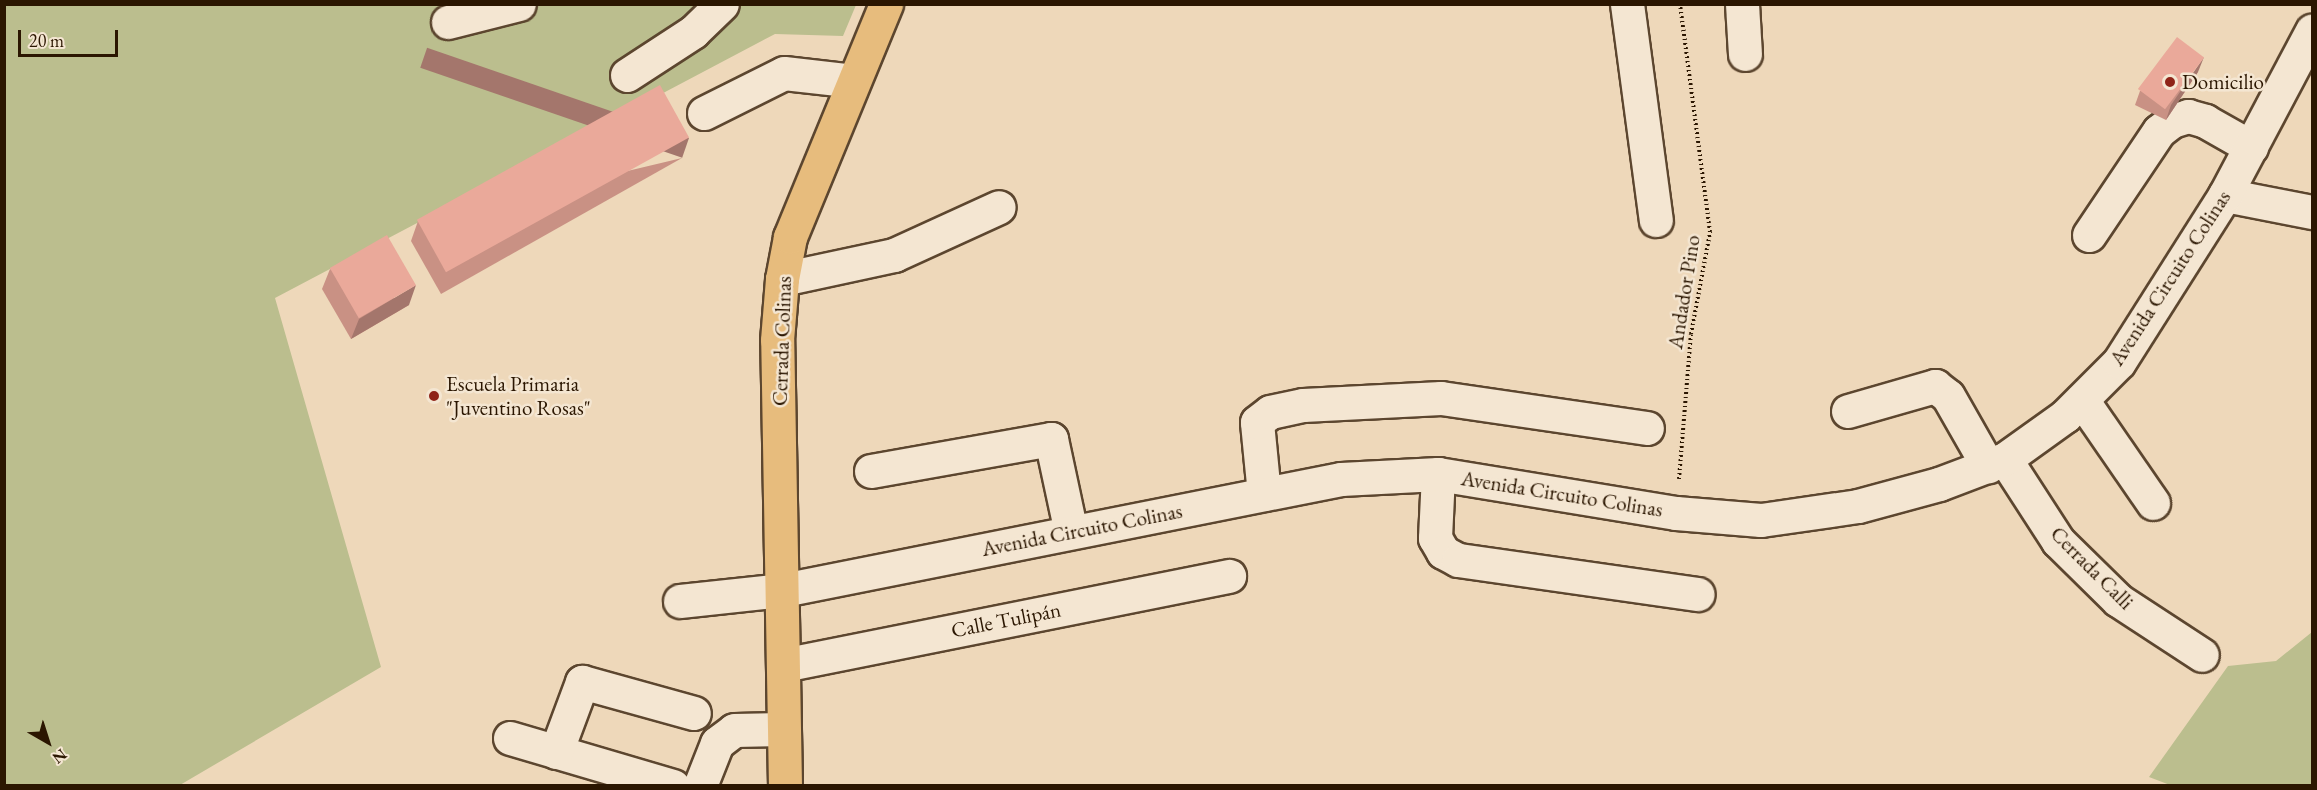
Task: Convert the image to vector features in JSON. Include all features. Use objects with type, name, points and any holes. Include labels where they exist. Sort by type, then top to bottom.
[{"type":"main road","name":"Cerrada Colinas","points":[[783,590],[777,340],[782,279],[790,237],[886,4]]},
{"type":"main road","points":[[783,590],[785,786]]},
{"type":"street","points":[[448,22],[519,4]]},
{"type":"street","points":[[627,75],[693,32],[722,4]]},
{"type":"street","points":[[1627,4],[1656,220]]},
{"type":"street","points":[[1742,4],[1745,54]]},
{"type":"street","name":"Avenida Circuito Colinas","points":[[680,601],[783,590],[1341,479],[1438,474],[1676,513],[1761,520],[1858,507],[1996,462],[2082,400],[2119,362],[2225,195],[2313,31]]},
{"type":"street","points":[[704,113],[784,73],[854,81]]},
{"type":"street","points":[[2089,235],[2159,131],[2172,121],[2188,116],[2205,121],[2251,147]]},
{"type":"street","points":[[2225,195],[2313,212]]},
{"type":"street","points":[[782,279],[894,255],[999,207]]},
{"type":"street","name":"Cerrada Calli","points":[[1848,411],[1935,386],[1948,396],[2058,541],[2118,600],[2202,655]]},
{"type":"street","points":[[1264,494],[1257,422],[1270,412],[1303,405],[1441,398],[1647,428]]},
{"type":"street","points":[[2082,400],[2153,502]]},
{"type":"street","points":[[871,471],[1051,439],[1071,532]]},
{"type":"street","points":[[1438,474],[1435,538],[1443,552],[1458,560],[1698,594]]},
{"type":"street","name":"Calle Tulipán","points":[[783,665],[1229,576]]},
{"type":"street","points":[[556,752],[582,681],[694,713]]},
{"type":"street","points":[[700,786],[717,743],[734,730],[783,729]]},
{"type":"street","points":[[510,738],[673,786]]},
{"type":"path","name":"Andador Pino","points":[[1676,513],[1691,334],[1710,232],[1680,4]]},
{"type":"green space","points":[[5,5],[856,5],[843,36],[775,34],[275,298],[381,667],[180,785],[5,786]]},
{"type":"green space","points":[[2312,632],[2312,785],[2170,785],[2149,777],[2228,666],[2276,661]]},
{"type":"building","name":"Domicilio","points":[[2177,37],[2204,57],[2165,109],[2138,89]]},
{"type":"building","points":[[660,85],[689,137],[446,272],[417,220]]},
{"type":"building","points":[[387,235],[416,285],[359,318],[330,268]]},
{"type":"place","name":"Domicilio","points":[[2170,82]]},
{"type":"place","name":"Escuela Primaria \"Juventino Rosas\"","points":[[434,396]]}]
